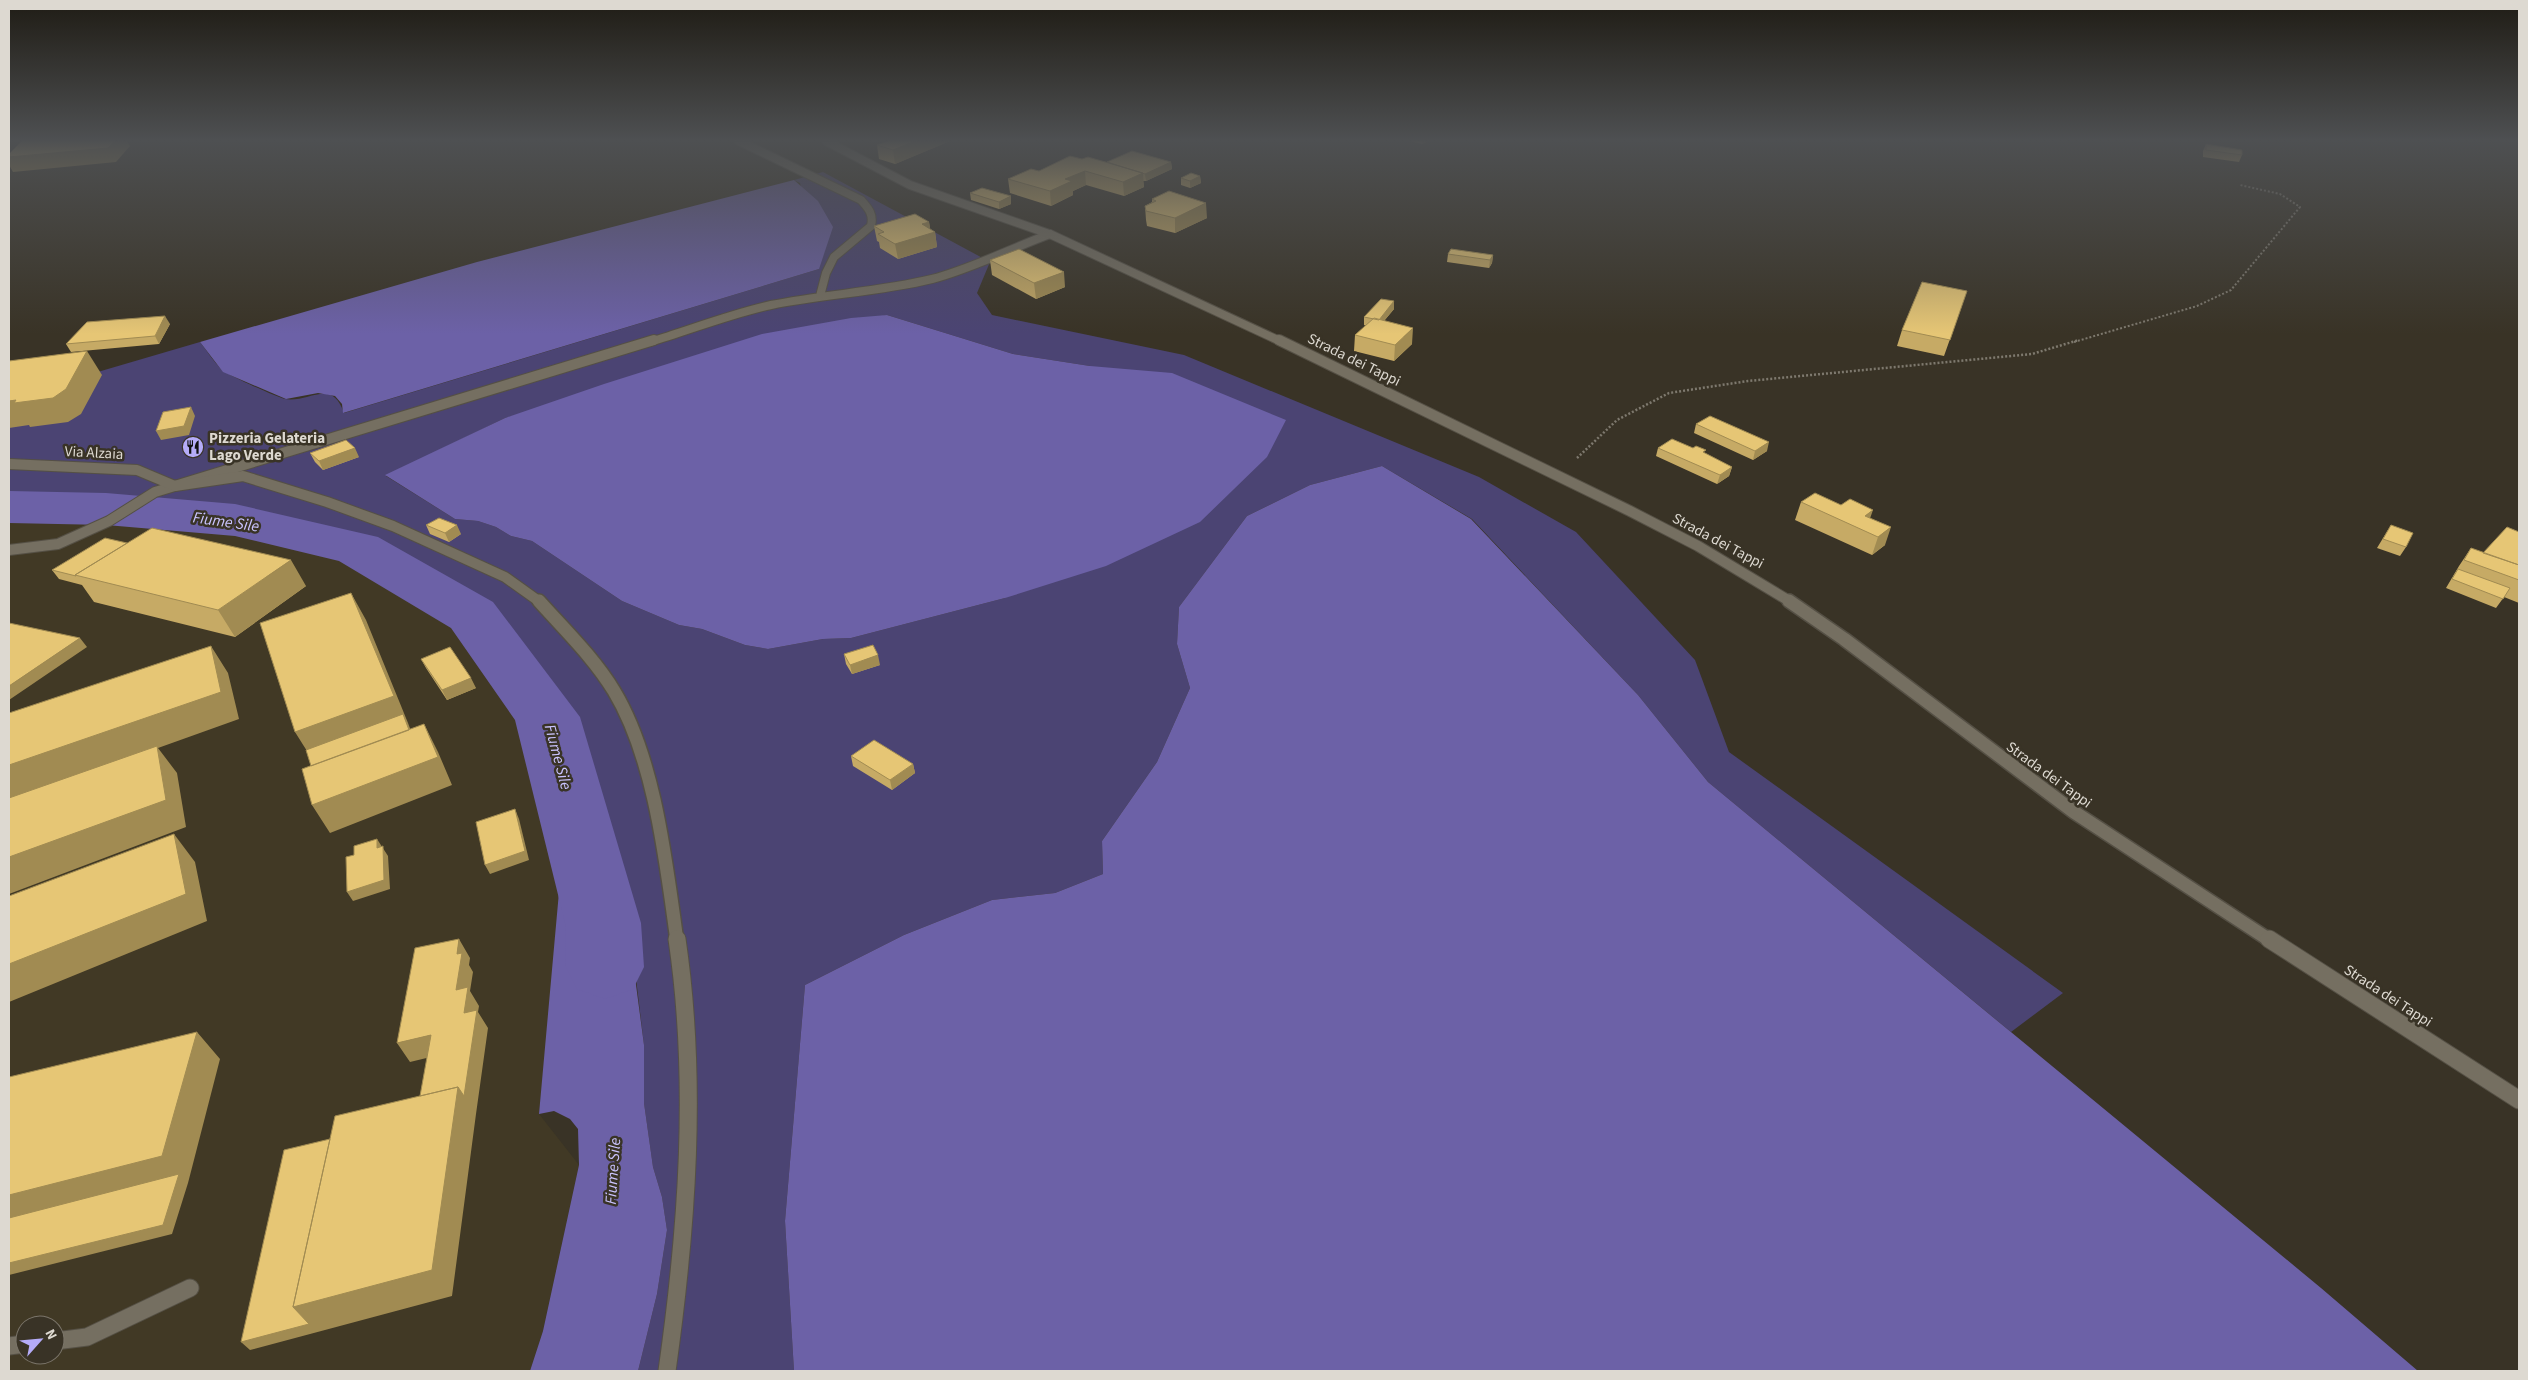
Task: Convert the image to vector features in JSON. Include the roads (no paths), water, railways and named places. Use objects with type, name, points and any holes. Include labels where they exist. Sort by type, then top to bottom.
[{"type":"street","points":[[820,296],[821,281],[837,252],[863,236],[871,225],[873,217],[866,205]]},
{"type":"street","name":"Strada dei Tappi","points":[[966,205],[1050,234],[1333,366],[1559,476],[1700,547],[1764,583],[1864,654],[1955,726],[2073,811],[2398,1019],[2519,1100]]},
{"type":"street","points":[[9,550],[58,544],[108,521],[155,492],[174,486],[768,306],[820,296],[843,296],[889,289],[935,278],[1050,234]]},
{"type":"street","name":"Via Alzaia","points":[[9,464],[138,470],[174,486]]},
{"type":"street","points":[[174,486],[243,476],[327,502],[454,552],[505,577],[538,600],[598,667],[615,694],[640,752],[650,784],[664,852],[680,951],[688,1046],[688,1150],[675,1314],[667,1371]]},
{"type":"street","points":[[65,1339],[87,1337],[190,1288]]},
{"type":"water","points":[[696,205],[821,205],[833,227],[819,269],[343,413],[342,404],[335,396],[318,393],[286,399],[223,372],[200,342],[477,262]]},
{"type":"water","points":[[887,315],[1013,354],[1090,366],[1172,373],[1286,420],[1267,457],[1200,522],[1106,566],[1005,598],[851,638],[823,639],[768,649],[745,645],[702,629],[679,625],[622,601],[532,541],[511,536],[496,527],[478,521],[455,519],[385,475],[505,418],[604,384],[762,334],[851,318]]},
{"type":"water","points":[[1382,466],[1471,519],[1638,695],[1708,782],[2321,1288],[2418,1371],[794,1371],[785,1221],[805,985],[904,935],[992,900],[1055,893],[1103,874],[1102,841],[1157,762],[1190,688],[1177,644],[1179,607],[1247,516],[1310,485]]},
{"type":"water","points":[[621,872],[644,1045],[644,1103],[653,1167],[662,1197],[667,1230],[657,1294],[638,1371],[530,1371],[543,1331],[579,1165],[578,1129],[570,1119],[554,1111],[539,1114],[559,892]]},
{"type":"waterway","name":"Fiume Sile","points":[[9,507],[106,509],[235,520],[358,549],[472,615],[547,717],[603,923],[605,967]]},
{"type":"place","name":"Pizzeria Gelateria Lago Verde","points":[[193,447]]}]
